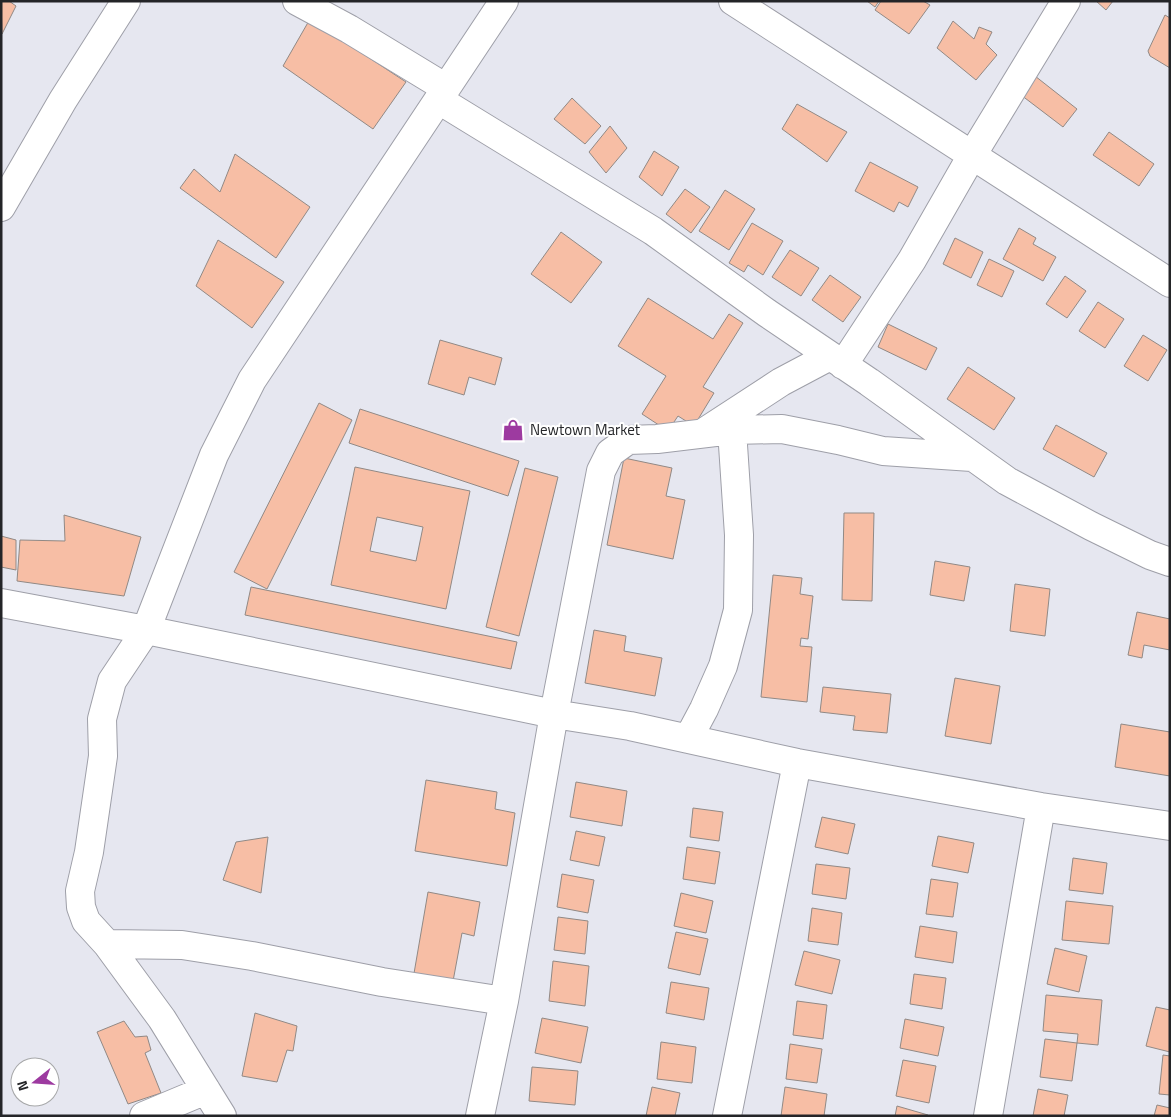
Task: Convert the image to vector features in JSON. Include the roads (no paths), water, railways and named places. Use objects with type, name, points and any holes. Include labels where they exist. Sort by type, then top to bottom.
[{"type":"street","points":[[1,208],[63,100],[126,1]]},
{"type":"street","points":[[297,1],[348,29],[443,94],[653,231],[1007,481],[1090,526],[1150,555],[1170,562]]},
{"type":"street","points":[[222,1116],[162,1019],[107,944],[86,920],[81,907],[80,891],[89,852],[103,756],[102,719],[112,681],[146,630],[214,455],[252,380],[504,1]]},
{"type":"street","points":[[733,1],[971,157],[1170,283]]},
{"type":"street","points":[[702,434],[781,382],[837,360],[912,260],[971,157],[1066,1]]},
{"type":"street","points":[[480,1116],[504,1001],[554,714],[601,471],[610,453],[628,440],[657,439],[732,430],[782,429],[883,451],[972,457]]},
{"type":"street","points":[[688,739],[723,666],[738,610],[739,535],[732,430]]},
{"type":"street","points":[[1,603],[146,630],[554,714],[630,726],[797,763],[1041,807],[1170,826]]},
{"type":"street","points":[[727,1116],[797,763]]},
{"type":"street","points":[[988,1116],[1041,807]]},
{"type":"street","points":[[107,944],[182,945],[252,956],[382,982],[504,1001]]},
{"type":"street","points":[[144,1116],[206,1090]]},
{"type":"place","name":"Newtown Market","points":[[513,430]]}]
